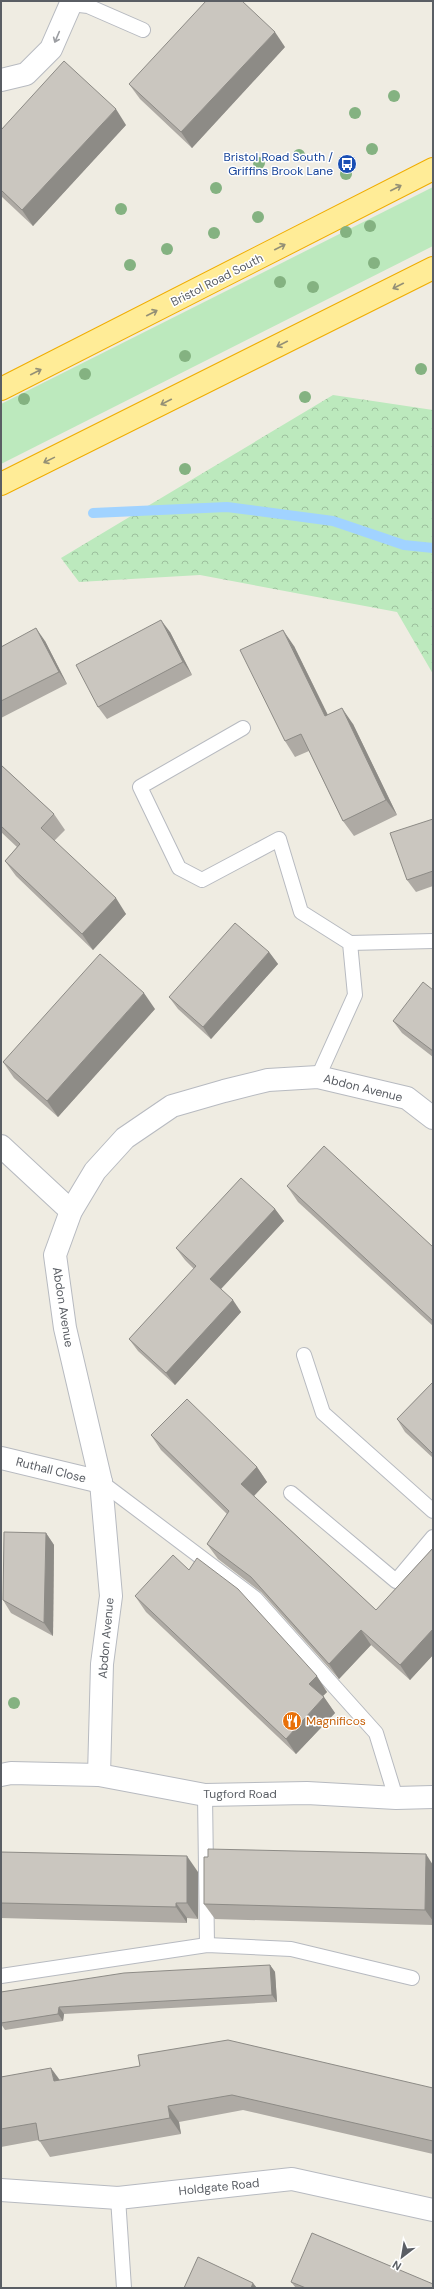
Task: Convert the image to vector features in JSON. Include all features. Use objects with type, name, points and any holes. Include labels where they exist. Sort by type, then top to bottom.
[{"type":"highway","name":"Bristol Road South","points":[[1,389],[433,169]]},
{"type":"highway","points":[[1,484],[433,268]]},
{"type":"street","points":[[1,80],[26,74],[52,49],[72,2]]},
{"type":"street","name":"Abdon Avenue","points":[[98,1776],[102,1664],[111,1596],[101,1482],[64,1328],[55,1255],[71,1211],[95,1171],[125,1138],[172,1106],[268,1080],[318,1077],[407,1098],[433,1118]]},
{"type":"street","points":[[1,1146],[71,1211]]},
{"type":"street","name":"Ruthall Close","points":[[1,1458],[101,1482]]},
{"type":"street","name":"Tugford Road","points":[[1,1775],[11,1773],[98,1776],[205,1795],[307,1794],[396,1798],[433,1797]]},
{"type":"street","name":"Holdgate Road","points":[[1,2190],[118,2198],[292,2179],[433,2210]]},
{"type":"lane","points":[[72,2],[88,6],[142,30]]},
{"type":"lane","points":[[243,728],[140,786],[179,868],[202,880],[279,839],[301,912],[350,943],[433,941]]},
{"type":"lane","points":[[318,1077],[355,995],[350,943]]},
{"type":"lane","points":[[304,1355],[324,1413],[433,1510]]},
{"type":"lane","points":[[101,1482],[255,1598],[376,1733],[396,1798]]},
{"type":"lane","points":[[291,1493],[396,1581],[433,1537]]},
{"type":"lane","points":[[205,1795],[207,1945]]},
{"type":"lane","points":[[1,1976],[207,1945],[291,1949],[412,1978]]},
{"type":"lane","points":[[118,2198],[124,2288]]},
{"type":"green space","points":[[433,187],[433,246],[1,464],[1,404]]},
{"type":"green space","points":[[333,395],[433,410],[433,674],[397,612],[200,575],[79,582],[61,558]]},
{"type":"building","points":[[206,1],[242,1],[275,32],[181,132],[129,84]]},
{"type":"building","points":[[64,61],[116,109],[22,210],[1,190],[1,130]]},
{"type":"building","points":[[161,620],[183,662],[98,707],[76,665]]},
{"type":"building","points":[[36,628],[59,672],[1,701],[1,647]]},
{"type":"building","points":[[283,630],[325,716],[342,708],[386,800],[343,821],[301,734],[285,741],[240,650]]},
{"type":"building","points":[[1,765],[54,814],[41,828],[116,898],[82,934],[5,861],[20,844],[1,826]]},
{"type":"building","points":[[433,819],[433,871],[407,880],[390,833]]},
{"type":"building","points":[[235,923],[269,952],[203,1027],[169,997]]},
{"type":"building","points":[[100,954],[144,993],[47,1101],[3,1062]]},
{"type":"building","points":[[423,982],[433,990],[433,1051],[393,1021]]},
{"type":"building","points":[[324,1146],[433,1247],[433,1321],[287,1186]]},
{"type":"building","points":[[241,1178],[275,1209],[210,1279],[233,1300],[166,1373],[129,1339],[196,1266],[176,1248]]},
{"type":"building","points":[[433,1382],[433,1452],[432,1453],[397,1419]]},
{"type":"building","points":[[187,1399],[257,1467],[241,1484],[376,1610],[433,1548],[433,1629],[400,1665],[361,1630],[329,1664],[251,1577],[207,1544],[229,1511],[151,1435]]},
{"type":"building","points":[[4,1532],[46,1533],[44,1623],[3,1600]]},
{"type":"building","points":[[173,1555],[189,1570],[197,1558],[238,1589],[317,1676],[309,1684],[324,1697],[286,1739],[135,1596]]},
{"type":"building","points":[[208,1849],[426,1854],[425,1910],[204,1904],[204,1857],[208,1857]]},
{"type":"building","points":[[1,1852],[187,1856],[187,1903],[176,1903],[176,1907],[1,1903]]},
{"type":"building","points":[[270,1965],[272,1995],[59,2007],[58,2014],[1,2023],[1,1992],[124,1973]]},
{"type":"building","points":[[228,2040],[433,2088],[433,2141],[232,2095],[168,2106],[170,2118],[39,2141],[36,2123],[1,2129],[1,2077],[51,2068],[54,2081],[140,2066],[138,2055]]},
{"type":"building","points":[[312,2233],[433,2284],[433,2288],[306,2288],[291,2282]]},
{"type":"building","points":[[198,2257],[253,2283],[251,2288],[184,2288]]},
{"type":"waterway","points":[[93,513],[227,507],[333,521],[404,545],[433,548]]},
{"type":"place","name":"Bristol Road South / Griffins Brook Lane","points":[[347,164]]},
{"type":"place","name":"Magnificos","points":[[292,1721]]}]
